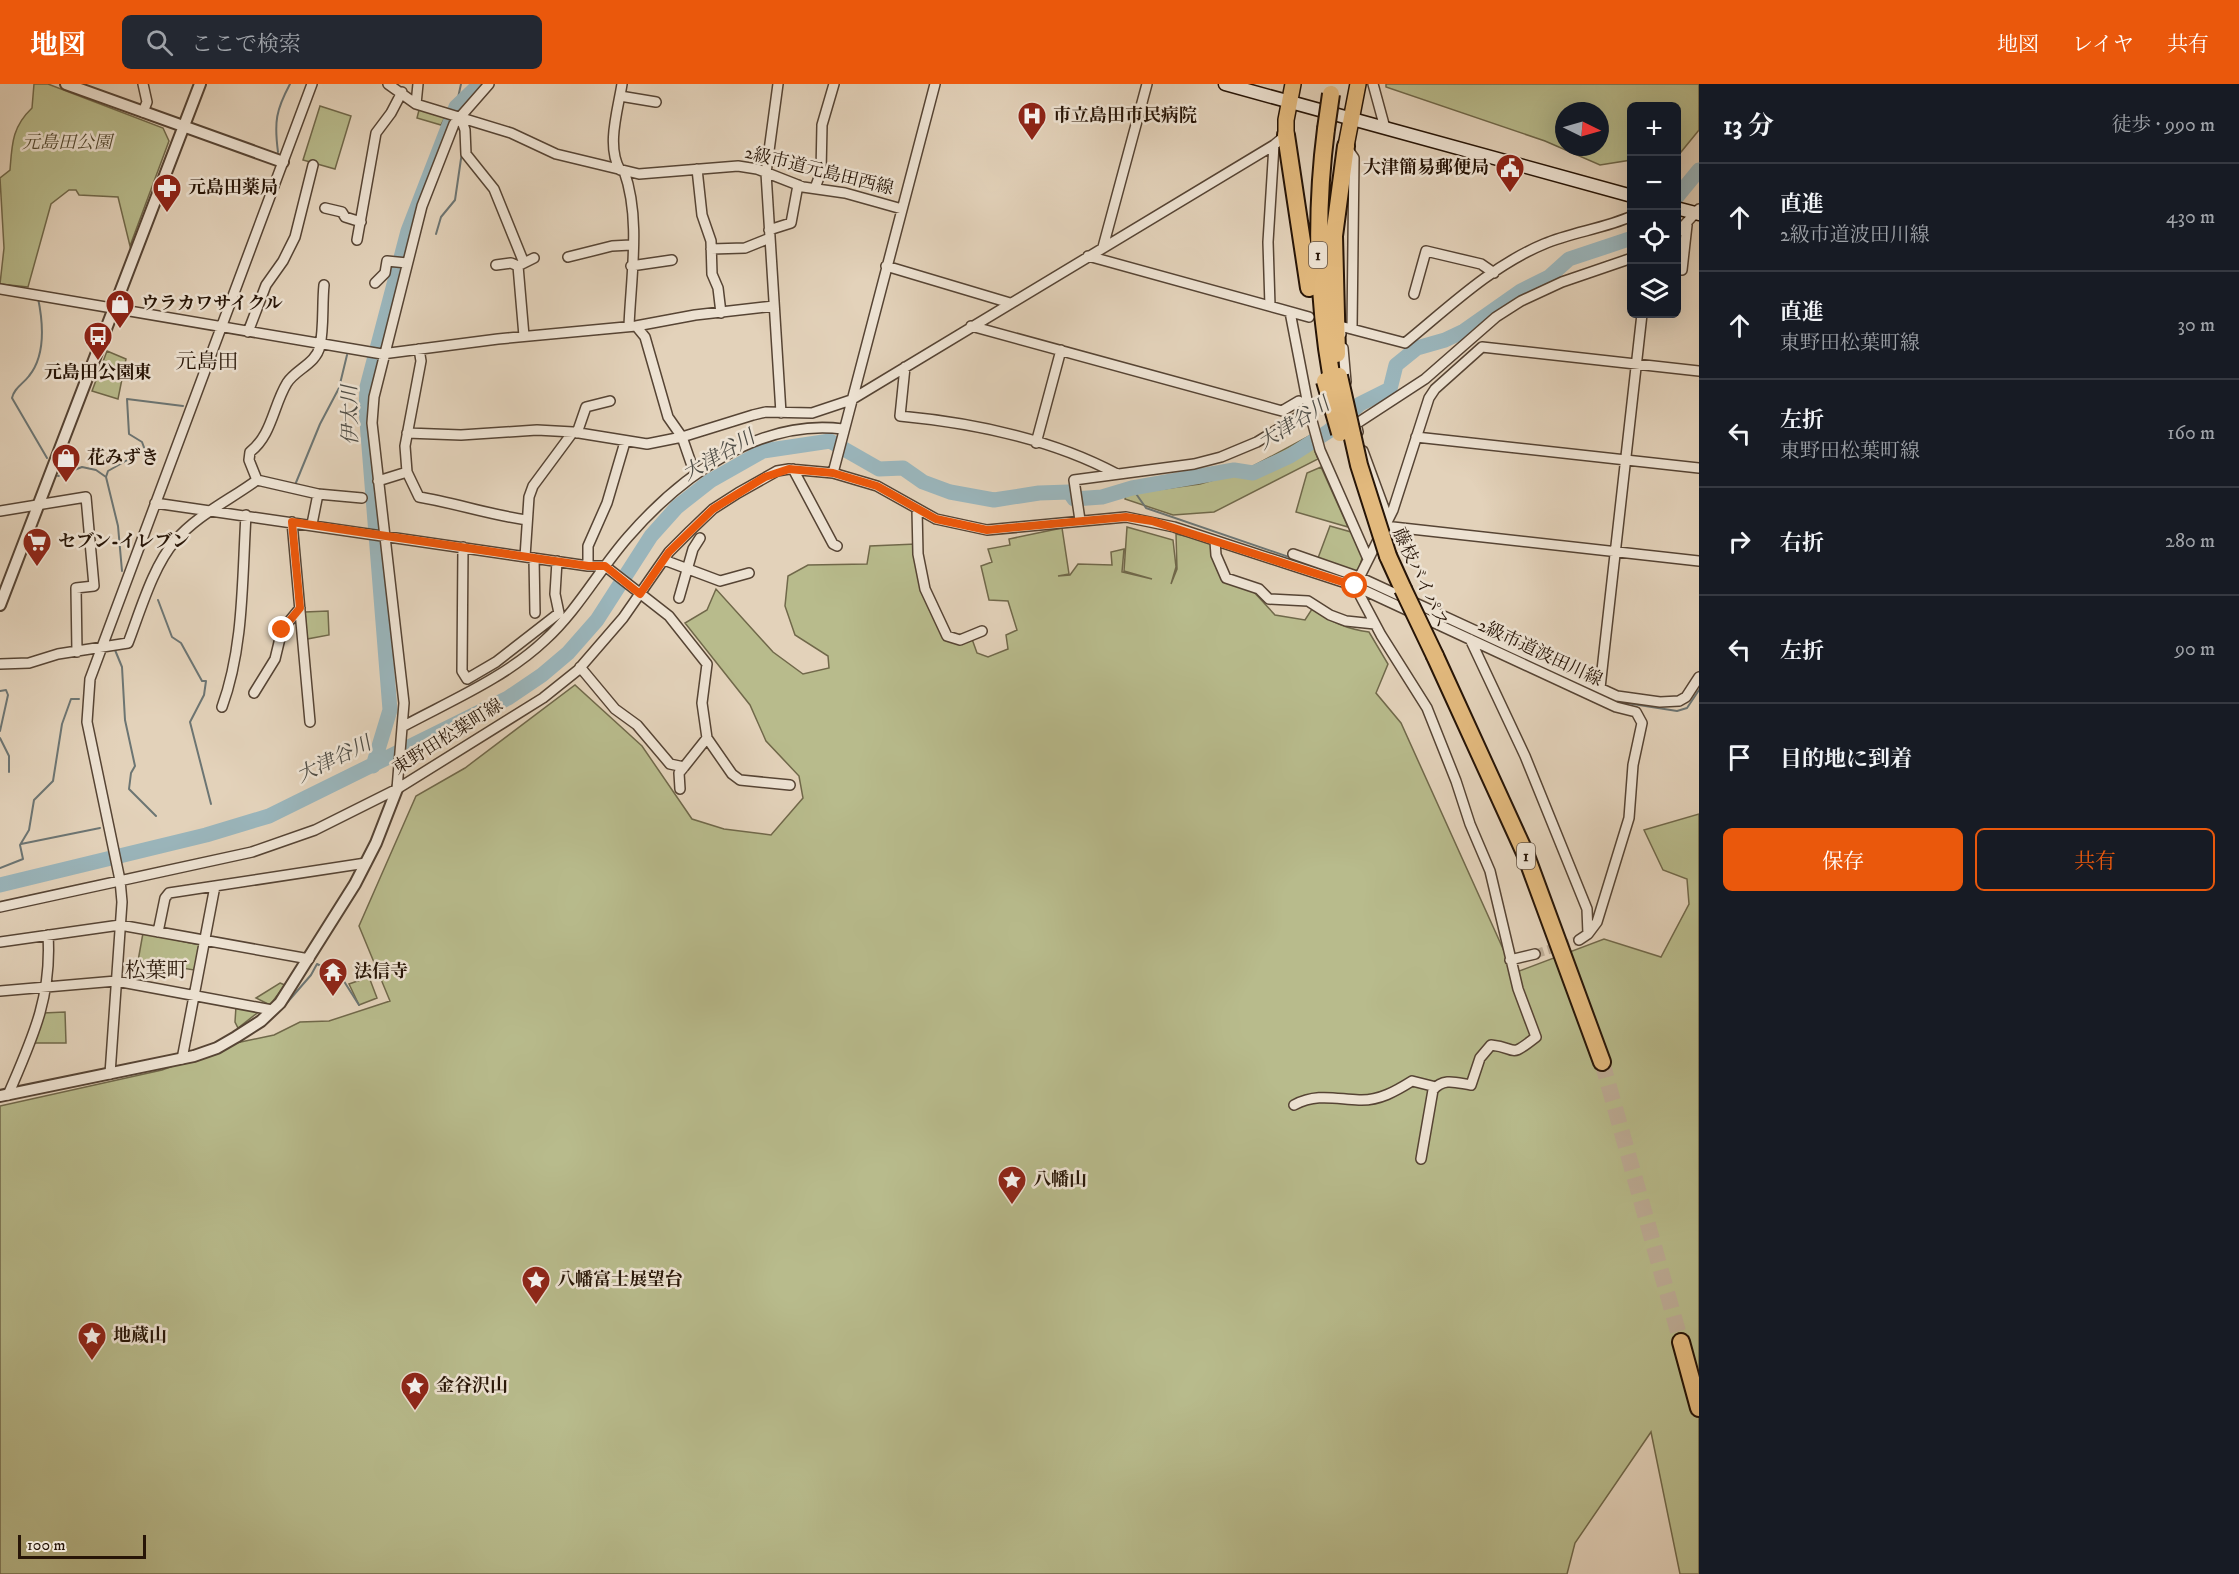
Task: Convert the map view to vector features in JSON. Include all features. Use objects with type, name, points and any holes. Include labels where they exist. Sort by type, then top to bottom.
[{"type":"highway","name":"1","points":[[1293,84],[1280,140],[1332,379],[1388,555]]},
{"type":"highway","name":"1","points":[[1332,379],[1335,323],[1334,236],[1346,146],[1358,84]]},
{"type":"highway","name":"1","points":[[1331,89],[1320,173],[1318,262],[1323,332],[1332,379]]},
{"type":"highway","name":"藤枝バイパス","points":[[1332,379],[1342,439],[1362,493],[1388,555],[1525,853],[1602,1062]]},
{"type":"highway","points":[[1681,1342],[1699,1408]]},
{"type":"main road","points":[[1226,84],[1627,195]]},
{"type":"main road","points":[[1681,209],[1697,212]]},
{"type":"street","points":[[66,84],[283,162]]},
{"type":"street","points":[[143,84],[147,102],[143,112]]},
{"type":"street","points":[[0,605],[200,84]]},
{"type":"street","points":[[110,1074],[120,926],[120,882],[87,722],[90,679],[97,649],[155,503],[312,84]]},
{"type":"street","name":"2級市道元島田西線","points":[[388,84],[416,104],[511,133],[556,154],[639,174],[663,174],[738,166],[798,185],[845,193],[902,209]]},
{"type":"street","points":[[416,104],[418,84]]},
{"type":"street","points":[[4,1095],[182,1059],[217,1048],[261,1021],[272,1010],[309,959],[366,863],[398,786],[404,703],[378,481],[373,414],[377,379],[422,206],[454,124],[489,84]]},
{"type":"street","points":[[622,84],[613,140],[615,161],[622,170],[633,204],[631,245],[633,326],[645,337],[668,417],[682,438],[691,463]]},
{"type":"street","points":[[778,84],[766,173],[781,412]]},
{"type":"street","points":[[815,188],[821,172],[822,125],[834,84]]},
{"type":"street","points":[[833,473],[935,84]]},
{"type":"street","points":[[1103,247],[1147,84]]},
{"type":"street","points":[[1373,84],[1385,128]]},
{"type":"street","points":[[357,240],[376,133],[391,113],[402,92]]},
{"type":"street","points":[[620,96],[656,102]]},
{"type":"street","points":[[461,118],[465,130],[466,154],[494,189],[521,264],[524,336]]},
{"type":"street","points":[[407,433],[462,435],[537,430],[575,432],[647,444],[682,438],[753,415],[825,411],[851,400],[1280,140]]},
{"type":"street","points":[[1270,306],[1268,242],[1280,140]]},
{"type":"street","points":[[1346,146],[1354,158],[1352,328]]},
{"type":"street","points":[[248,332],[266,285],[283,261],[295,237],[313,165]]},
{"type":"street","points":[[697,169],[702,215],[711,249],[712,274],[718,288],[721,313]]},
{"type":"street","points":[[711,249],[745,248],[791,223],[798,185]]},
{"type":"street","points":[[325,208],[342,212],[345,217],[361,222]]},
{"type":"street","points":[[1681,230],[1697,212]]},
{"type":"street","points":[[1080,520],[1074,480],[1194,464],[1221,457],[1257,442],[1326,402],[1347,384],[1340,326],[1405,344],[1494,273],[1545,244],[1627,218]]},
{"type":"street","points":[[1682,270],[1687,225]]},
{"type":"street","points":[[568,257],[612,246],[631,245]]},
{"type":"street","points":[[1414,294],[1426,251],[1481,264],[1494,273]]},
{"type":"street","points":[[1088,256],[1309,317]]},
{"type":"street","points":[[496,265],[521,264],[534,258]]},
{"type":"street","points":[[631,266],[672,260]]},
{"type":"street","points":[[1385,522],[1356,424],[1425,380],[1496,317],[1521,300],[1562,282],[1627,260]]},
{"type":"street","points":[[375,283],[385,273],[387,261],[407,262]]},
{"type":"street","points":[[886,266],[1010,303]]},
{"type":"street","points":[[257,480],[249,460],[250,452],[258,446],[268,431],[289,380],[316,357],[320,345],[324,285]]},
{"type":"street","points":[[0,289],[383,354],[524,336],[633,326],[774,306]]},
{"type":"street","points":[[1290,312],[1320,450],[1368,559]]},
{"type":"street","points":[[1600,688],[1642,318]]},
{"type":"street","points":[[971,326],[1282,411],[1299,401]]},
{"type":"street","points":[[1421,1159],[1436,1087],[1444,1081],[1471,1085],[1480,1058],[1491,1045],[1511,1052],[1521,1049],[1536,1037],[1510,960],[1490,871],[1470,824],[1452,771],[1426,708],[1375,624],[1357,582],[1393,510],[1416,437],[1435,388],[1482,347],[1699,371]]},
{"type":"street","points":[[419,349],[421,361],[405,446],[408,472],[419,497],[458,503],[501,516],[527,519]]},
{"type":"street","points":[[1036,443],[1061,350]]},
{"type":"street","points":[[904,367],[900,417],[957,421],[1083,456],[1117,474]]},
{"type":"street","points":[[535,613],[527,519],[533,486],[575,432],[586,407],[610,401]]},
{"type":"street","points":[[401,729],[516,664],[546,640],[577,606],[628,536],[674,492],[728,454],[770,435],[789,430],[821,426],[843,431]]},
{"type":"street","points":[[1416,437],[1699,468]]},
{"type":"street","points":[[588,566],[588,546],[607,503],[625,442]]},
{"type":"street","points":[[793,469],[833,544],[837,546]]},
{"type":"street","name":"東野田松葉町線","points":[[0,907],[214,863],[279,844],[315,830],[398,786],[543,698],[580,667],[664,560],[713,509],[777,471],[793,469],[833,473]]},
{"type":"street","points":[[378,481],[408,472]]},
{"type":"street","name":"2級市道波田川線","points":[[833,473],[877,486],[917,509],[953,524],[987,530],[1126,517],[1152,521],[1357,582],[1470,639],[1616,707],[1636,712]]},
{"type":"street","points":[[0,664],[29,663],[128,643],[162,560],[175,541],[212,510],[257,480],[318,494],[362,498]]},
{"type":"street","points":[[312,524],[318,494]]},
{"type":"street","points":[[0,511],[86,497],[94,586],[76,588],[77,652]]},
{"type":"street","points":[[155,503],[312,524],[588,566],[606,566],[669,616],[707,664],[702,703],[707,738],[732,774],[740,780],[790,785]]},
{"type":"street","points":[[917,509],[918,554],[925,589],[947,636],[960,640],[982,631]]},
{"type":"street","points":[[222,707],[229,688],[240,619],[246,515]]},
{"type":"street","points":[[292,522],[310,722]]},
{"type":"street","points":[[1385,522],[1699,561]]},
{"type":"street","points":[[679,598],[687,569],[700,538]]},
{"type":"street","points":[[1215,540],[1220,567],[1226,578],[1234,583],[1259,589],[1269,599],[1308,601],[1329,615],[1346,621],[1375,624]]},
{"type":"street","points":[[463,547],[462,671],[467,679],[496,662],[559,613],[555,594],[556,561]]},
{"type":"street","points":[[1293,554],[1627,699],[1679,701],[1686,697],[1699,677]]},
{"type":"street","points":[[664,560],[720,581],[749,573]]},
{"type":"street","points":[[254,693],[275,659],[282,630],[300,608]]},
{"type":"street","points":[[1470,639],[1525,756],[1587,909],[1588,934]]},
{"type":"street","points":[[580,667],[615,709],[637,725],[670,764],[684,767]]},
{"type":"street","points":[[1579,940],[1588,934],[1597,922],[1629,818],[1633,765],[1642,723],[1641,716],[1636,712],[1639,700]]},
{"type":"street","points":[[680,789],[679,773],[707,738]]},
{"type":"street","points":[[158,932],[165,898],[169,893],[366,863]]},
{"type":"street","points":[[182,1059],[214,886]]},
{"type":"street","points":[[0,942],[120,926],[309,959]]},
{"type":"street","points":[[4,1095],[39,1024],[50,960],[48,935]]},
{"type":"street","points":[[1510,960],[1535,954]]},
{"type":"street","points":[[0,991],[116,981],[272,1010]]},
{"type":"street","points":[[1294,1105],[1315,1097],[1360,1100],[1383,1097],[1412,1081],[1436,1087]]},
{"type":"green space","name":"元島田公園","points":[[34,84],[48,84],[163,128],[169,141],[130,246],[118,197],[79,195],[76,190],[69,190],[51,204],[28,287],[0,284],[4,248],[0,178],[10,170],[14,136],[20,122],[32,108]]},
{"type":"green space","points":[[1386,84],[1699,84],[1699,130],[1681,152],[1681,102],[1627,102],[1627,161],[1600,165],[1579,156],[1609,156],[1609,102],[1555,102],[1555,145],[1386,87]]},
{"type":"green space","points":[[320,106],[351,116],[335,169],[303,160]]},
{"type":"green space","points":[[420,106],[446,115],[441,125],[417,118]]},
{"type":"green space","points":[[107,351],[126,359],[118,399],[92,391]]},
{"type":"green space","points":[[1309,436],[1318,459],[1214,512],[1173,515],[1125,499],[1126,494],[1200,484],[1244,471]]},
{"type":"green space","points":[[1321,467],[1348,527],[1296,512],[1307,473]]},
{"type":"green space","points":[[1330,526],[1351,532],[1363,555],[1357,575],[1318,558]]},
{"type":"green space","points":[[1127,527],[1173,540],[1176,567],[1171,584],[1177,569],[1176,534],[1214,542],[1222,576],[1253,591],[1275,615],[1305,620],[1312,609],[1339,624],[1369,632],[1388,664],[1376,693],[1401,723],[1514,973],[1604,939],[1661,957],[1689,904],[1687,879],[1663,870],[1644,830],[1699,814],[1699,1574],[1680,1574],[1651,1432],[1575,1543],[1567,1574],[0,1574],[0,1106],[162,1070],[236,1043],[274,1035],[300,1022],[329,1021],[390,1001],[359,926],[416,796],[465,768],[575,685],[642,746],[692,819],[724,829],[771,835],[803,798],[799,776],[766,741],[750,705],[685,623],[707,610],[716,589],[773,652],[803,674],[829,668],[828,656],[795,635],[785,606],[788,576],[808,565],[867,564],[870,546],[916,544],[918,565],[945,638],[972,639],[977,653],[988,657],[1008,649],[1006,635],[1017,630],[1008,601],[989,600],[981,566],[992,562],[988,549],[1010,545],[1009,539],[1062,528],[1069,574],[1058,576],[1070,575],[1078,564],[1112,565],[1111,552],[1124,549],[1122,572],[1152,579],[1124,571]]},
{"type":"green space","points":[[328,611],[329,635],[307,639],[305,612]]},
{"type":"green space","points":[[143,933],[200,945],[194,970],[138,961]]},
{"type":"green space","points":[[369,977],[377,998],[359,1005],[349,984]]},
{"type":"green space","points":[[280,983],[285,985],[270,1005],[256,998]]},
{"type":"green space","points":[[236,1006],[261,1010],[238,1028],[235,1022]]},
{"type":"green space","points":[[65,1012],[66,1043],[33,1043],[43,1013]]},
{"type":"waterway","points":[[278,152],[277,116],[290,84]]},
{"type":"waterway","points":[[456,107],[461,84]]},
{"type":"waterway","name":"伊太川","points":[[373,766],[390,710],[366,409],[367,387],[408,231],[456,107],[480,84]]},
{"type":"waterway","points":[[436,234],[441,217],[455,200],[462,152]]},
{"type":"waterway","name":"大津谷川","points":[[1681,192],[1699,170]]},
{"type":"waterway","name":"大津谷川","points":[[0,885],[206,835],[269,816],[508,698],[542,675],[568,653],[597,620],[651,536],[677,507],[710,481],[763,451],[830,441],[879,469],[903,468],[923,482],[950,492],[994,500],[1039,493],[1069,492],[1074,499],[1102,497],[1132,488],[1234,470],[1253,473],[1290,456],[1329,431],[1360,404],[1390,389],[1396,365],[1417,348],[1445,340],[1464,331],[1521,291],[1549,277],[1569,259],[1627,240]]},
{"type":"waterway","points":[[26,289],[37,292]]},
{"type":"waterway","points":[[38,298],[42,328],[41,348],[34,368],[12,398],[47,458]]},
{"type":"waterway","points":[[295,485],[320,424],[339,388],[347,355]]},
{"type":"waterway","points":[[106,477],[108,471],[145,450],[142,442],[129,434],[127,399],[183,406]]},
{"type":"waterway","points":[[58,476],[82,467],[96,470],[106,477],[118,526],[122,571]]},
{"type":"waterway","points":[[1132,488],[1146,508],[1350,578]]},
{"type":"waterway","points":[[1360,583],[1402,602]]},
{"type":"waterway","points":[[158,600],[172,637],[181,643],[202,681],[206,681],[204,695],[190,722],[211,804]]},
{"type":"waterway","points":[[1420,610],[1620,702],[1677,711],[1687,708],[1699,690]]},
{"type":"waterway","points":[[115,650],[122,667],[125,720],[135,766],[131,773],[129,789],[156,816]]},
{"type":"waterway","points":[[0,691],[6,690],[8,695],[0,731]]},
{"type":"waterway","points":[[0,868],[23,859],[20,845],[29,830],[34,800],[53,781],[62,724],[71,699],[79,699]]},
{"type":"waterway","points":[[0,738],[9,756],[9,772]]},
{"type":"waterway","points":[[21,844],[100,828]]},
{"type":"waterway","points":[[285,1005],[311,975],[317,964],[340,975],[359,1005]]},
{"type":"tunnel","points":[[1535,954],[1579,940]]},
{"type":"tunnel","points":[[1602,1062],[1681,1342]]},
{"type":"place","name":"市立島田市民病院","points":[[1032,142]]},
{"type":"place","name":"大津簡易郵便局","points":[[1510,194]]},
{"type":"place","name":"元島田薬局","points":[[167,214]]},
{"type":"place","name":"ウラカワサイクル","points":[[120,330]]},
{"type":"place","name":"元島田公園東","points":[[98,362]]},
{"type":"place","name":"花みずき","points":[[66,484]]},
{"type":"place","name":"セブン-イレブン","points":[[37,568]]},
{"type":"place","name":"法信寺","points":[[333,998]]},
{"type":"place","name":"八幡山","points":[[1012,1206]]},
{"type":"place","name":"八幡富士展望台","points":[[536,1306]]},
{"type":"place","name":"地蔵山","points":[[92,1362]]},
{"type":"place","name":"金谷沢山","points":[[415,1412]]},
{"type":"district","name":"元島田","points":[[207,362]]},
{"type":"district","name":"松葉町","points":[[156,971]]},
{"type":"route","points":[[282,630],[300,608],[292,522],[588,566],[605,566],[640,594],[669,552],[713,509],[765,477],[777,471],[789,469],[833,473],[877,486],[936,519],[987,530],[1126,517],[1152,521],[1355,586]]}]
